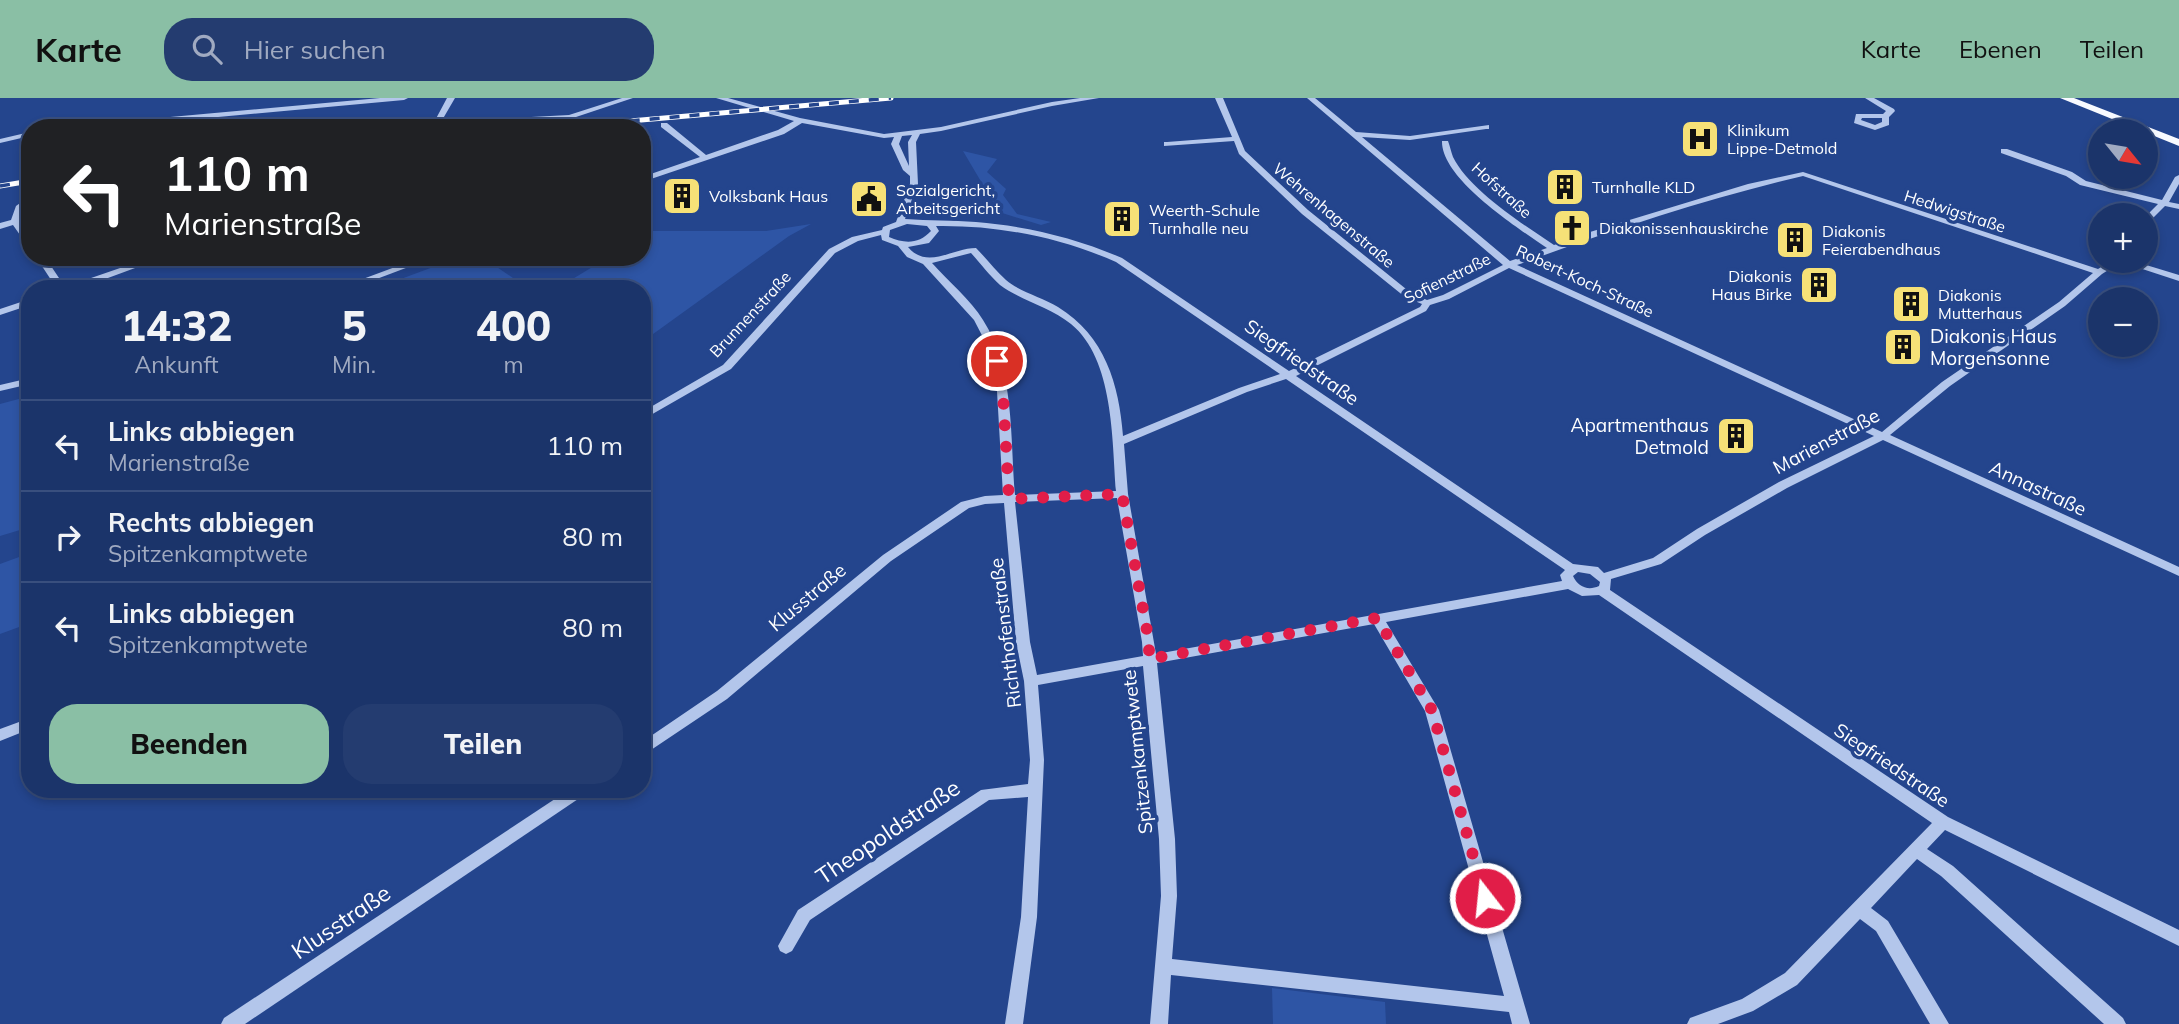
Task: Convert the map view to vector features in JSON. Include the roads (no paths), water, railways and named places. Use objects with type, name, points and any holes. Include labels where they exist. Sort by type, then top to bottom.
[{"type":"main road","points":[[2065,98],[2179,141]]},
{"type":"main road","points":[[2074,98],[2179,141]]},
{"type":"street","points":[[171,119],[404,98]]},
{"type":"street","points":[[439,119],[451,98]]},
{"type":"street","points":[[540,119],[570,117],[628,98]]},
{"type":"street","points":[[720,98],[790,118],[803,117]]},
{"type":"street","points":[[746,98],[803,117],[884,136],[917,133],[1095,98]]},
{"type":"street","name":"Wehrenhagenstraße","points":[[1219,98],[1242,152],[1305,212],[1408,295],[1427,303]]},
{"type":"street","name":"Robert-Koch-Straße","points":[[1311,98],[1509,265],[1883,436]]},
{"type":"street","points":[[1869,98],[1891,111],[1885,116]]},
{"type":"street","points":[[651,177],[766,136],[803,117]]},
{"type":"street","points":[[766,136],[790,118]]},
{"type":"street","points":[[664,125],[704,157]]},
{"type":"street","points":[[1353,134],[1410,138],[1486,127]]},
{"type":"street","points":[[899,133],[895,144],[907,170],[915,176]]},
{"type":"street","points":[[917,133],[912,142],[919,213],[935,231],[923,242],[901,244],[886,236],[900,222],[919,213]]},
{"type":"street","points":[[0,141],[21,136]]},
{"type":"street","points":[[1167,144],[1235,139]]},
{"type":"street","name":"Hofstraße","points":[[1445,143],[1445,150],[1458,169],[1478,190],[1504,214],[1554,249]]},
{"type":"street","points":[[2004,151],[2069,174],[2084,183],[2179,207]]},
{"type":"street","name":"Sofienstraße","points":[[1118,442],[1300,371],[1423,309],[1427,303],[1446,297],[1509,265],[1751,186],[1803,174]]},
{"type":"street","name":"Hedwigstraße","points":[[1803,174],[2088,268]]},
{"type":"street","points":[[2158,209],[2179,177]]},
{"type":"street","points":[[15,222],[21,207]]},
{"type":"street","name":"Siegfriedstraße","points":[[900,222],[919,213],[1080,245],[1119,260],[1571,568],[1588,568],[1603,584],[1943,822],[2179,938]]},
{"type":"street","points":[[0,226],[15,222]]},
{"type":"street","points":[[15,222],[21,230]]},
{"type":"street","name":"Siegfriedstraße","points":[[933,235],[992,226]]},
{"type":"street","name":"Brunnenstraße","points":[[651,411],[727,367],[829,253],[840,246],[886,236]]},
{"type":"street","points":[[923,242],[926,262]]},
{"type":"street","name":"Richthofenstraße","points":[[901,244],[910,255],[926,262],[978,319],[993,347],[1003,394],[1009,499],[1023,642],[1031,681],[1037,760],[1029,917],[1014,1024]]},
{"type":"street","name":"Spitzenkamptwete","points":[[926,262],[973,250],[1004,283],[1054,307],[1076,323],[1094,346],[1107,374],[1118,442],[1122,494],[1149,642],[1167,839],[1169,896],[1159,1024]]},
{"type":"street","points":[[94,280],[135,266]]},
{"type":"street","points":[[366,280],[405,266]]},
{"type":"street","points":[[2158,271],[2179,278]]},
{"type":"street","name":"Marienstraße","points":[[1603,584],[1657,561],[1701,532],[1783,485],[1883,436],[1946,384],[2062,304],[2098,273]]},
{"type":"street","points":[[0,312],[21,305]]},
{"type":"street","points":[[0,388],[21,384]]},
{"type":"street","name":"Annastraße","points":[[1883,436],[2179,572]]},
{"type":"street","points":[[1009,499],[1122,494]]},
{"type":"street","name":"Klusstraße","points":[[651,744],[722,695],[887,558],[965,505],[1009,499]]},
{"type":"street","points":[[1571,568],[1566,575],[1570,584],[1586,593],[1603,584]]},
{"type":"street","points":[[1031,681],[1570,584]]},
{"type":"street","points":[[1377,618],[1432,710],[1521,1024]]},
{"type":"street","points":[[0,735],[21,727]]},
{"type":"street","name":"Theopoldstraße","points":[[786,946],[804,915],[986,794],[1035,790]]},
{"type":"street","name":"Klusstraße","points":[[230,1024],[569,798]]},
{"type":"street","points":[[1696,1024],[1747,1005],[1791,979],[1943,822]]},
{"type":"street","points":[[1917,850],[1947,871],[2117,1024]]},
{"type":"street","points":[[1860,909],[1882,926],[1940,1024]]},
{"type":"street","points":[[1163,966],[1516,1006]]},
{"type":"railway","points":[[651,119],[891,98]]},
{"type":"railway","points":[[0,186],[21,182]]},
{"type":"place","name":"Klinikum Lippe-Detmold","points":[[1700,139]]},
{"type":"place","name":"Turnhalle KLD","points":[[1565,187]]},
{"type":"place","name":"Volksbank Haus","points":[[682,196]]},
{"type":"place","name":"Sozialgericht, Arbeitsgericht","points":[[869,199]]},
{"type":"place","name":"Weerth-Schule Turnhalle neu","points":[[1122,219]]},
{"type":"place","name":"Diakonissenhauskirche","points":[[1572,228]]},
{"type":"place","name":"Diakonis Feierabendhaus","points":[[1795,240]]},
{"type":"place","name":"Diakonis Haus Birke","points":[[1819,285]]},
{"type":"place","name":"Diakonis Mutterhaus","points":[[1911,304]]},
{"type":"place","name":"Diakonis Haus Morgensonne","points":[[1903,347]]},
{"type":"place","name":"Apartmenthaus Detmold","points":[[1736,436]]}]
